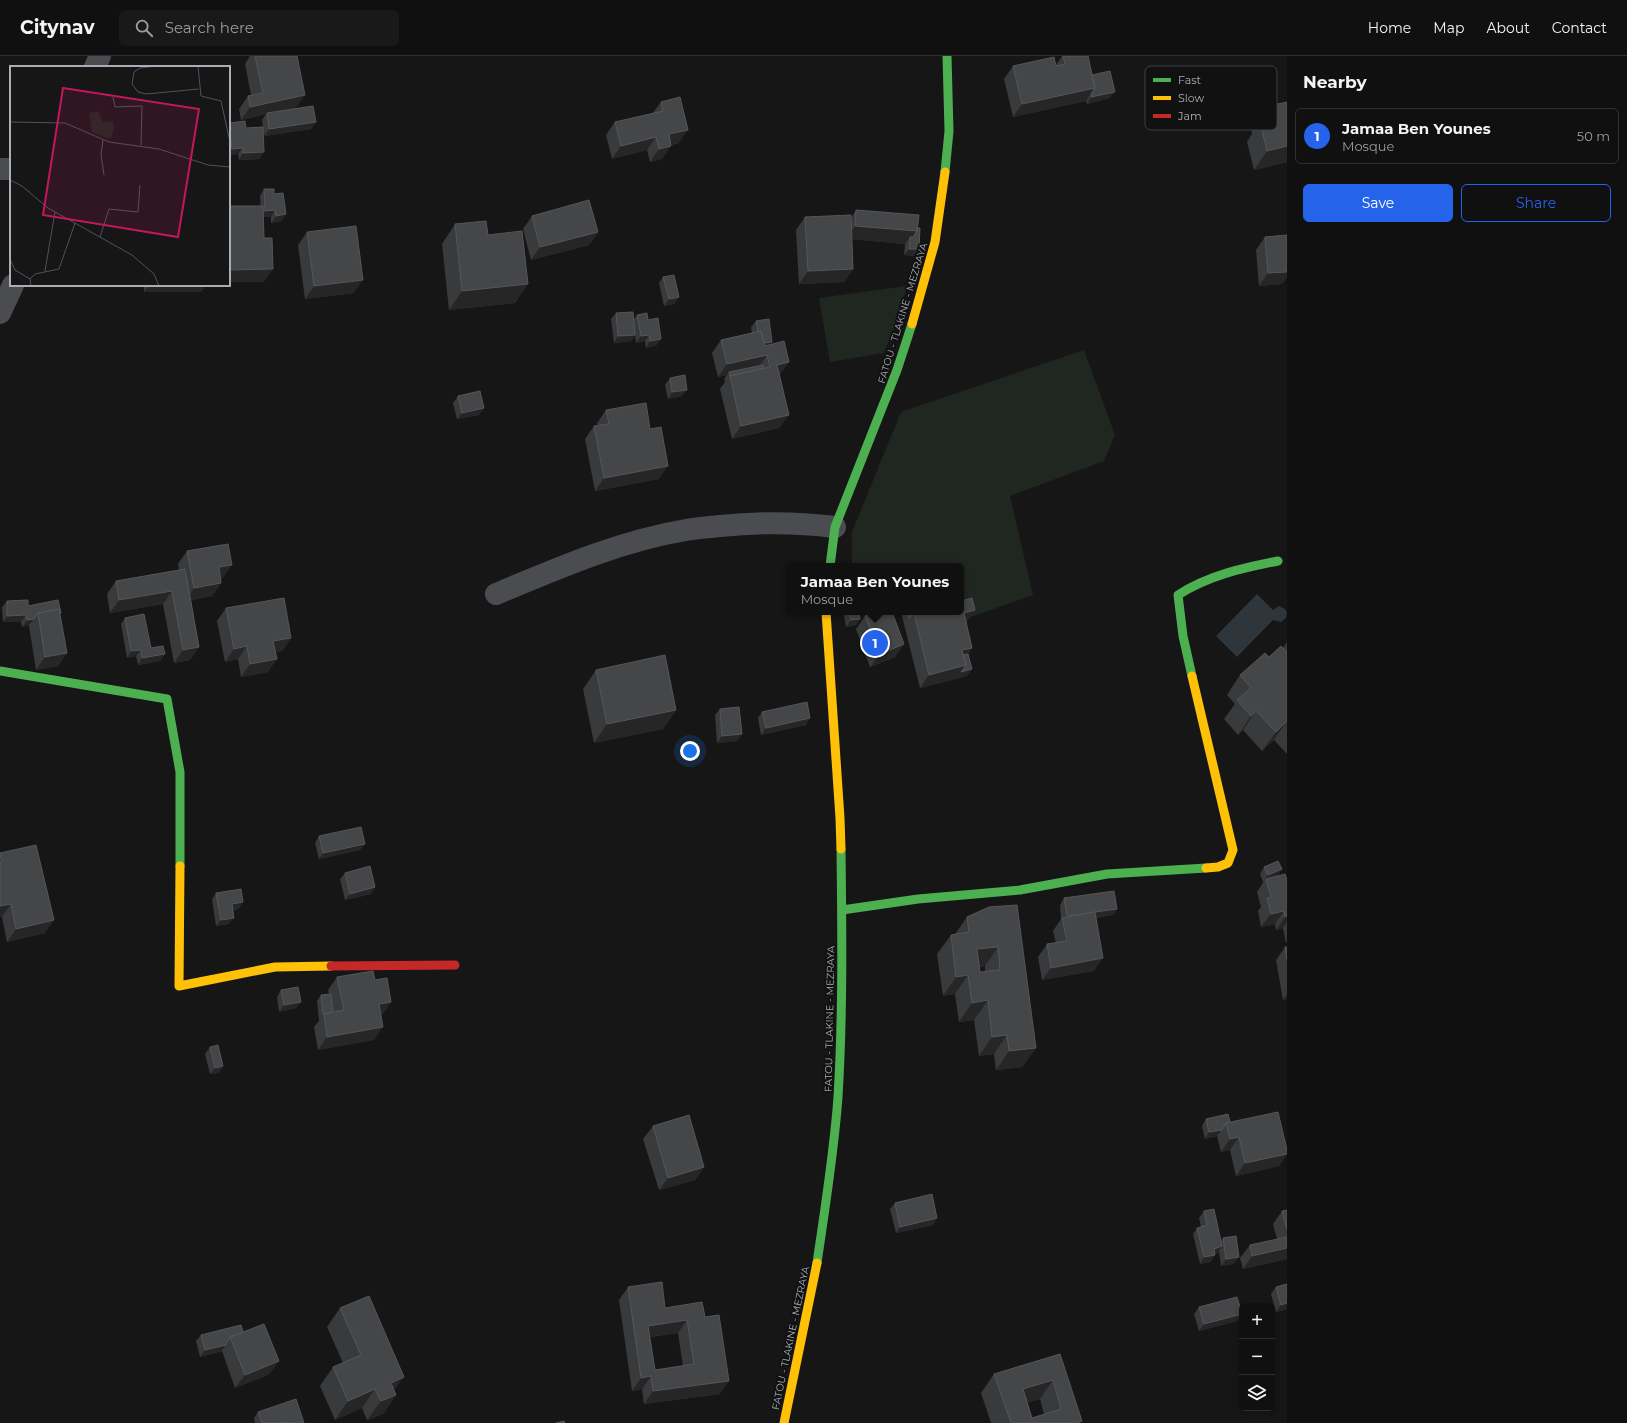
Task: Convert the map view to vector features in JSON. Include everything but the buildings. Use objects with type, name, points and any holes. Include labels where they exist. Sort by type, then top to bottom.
[{"type":"street","points":[[95,66],[100,56]]},
{"type":"street","name":"FATOU - TLAKINE - MEZRAYA","points":[[830,563],[835,527],[898,370],[935,242],[944,188],[949,131],[947,56]]},
{"type":"street","points":[[0,313],[12,286]]},
{"type":"street","points":[[496,594],[564,565],[625,544],[686,530],[757,522],[813,524],[835,527]]},
{"type":"street","points":[[842,910],[918,899],[1020,890],[1107,874],[1218,867],[1228,863],[1233,850],[1183,636],[1178,595],[1189,586],[1218,575],[1278,561]]},
{"type":"street","name":"FATOU - TLAKINE - MEZRAYA","points":[[784,1423],[815,1274],[828,1190],[838,1098],[842,910],[838,777],[826,615]]},
{"type":"street","points":[[0,671],[167,699],[180,772],[179,986],[275,967],[455,965]]},
{"type":"shaded area","points":[[907,286],[897,320],[884,353],[830,362],[819,298]]},
{"type":"shaded area","points":[[1084,350],[1115,435],[1104,461],[1010,496],[1033,595],[965,619],[963,615],[964,563],[852,563],[852,532],[901,412]]},
{"type":"shaded area","points":[[1257,594],[1273,610],[1279,606],[1285,609],[1287,612],[1286,618],[1281,622],[1273,620],[1237,657],[1216,636]]},
{"type":"traffic: fast","points":[[945,172],[949,131],[947,56]]},
{"type":"traffic: fast","points":[[830,563],[835,527],[897,370],[912,324]]},
{"type":"traffic: fast","points":[[1192,676],[1183,636],[1178,595],[1214,577],[1278,561]]},
{"type":"traffic: fast","points":[[0,671],[167,699],[180,772],[180,866]]},
{"type":"traffic: fast","points":[[817,1263],[832,1160],[840,1066],[842,942],[841,849]]},
{"type":"traffic: fast","points":[[842,910],[918,899],[1020,890],[1107,874],[1206,868]]},
{"type":"traffic: slow","points":[[912,324],[935,242],[945,172]]},
{"type":"traffic: slow","points":[[826,615],[841,849]]},
{"type":"traffic: slow","points":[[1192,676],[1233,850],[1228,863],[1218,867],[1206,868]]},
{"type":"traffic: slow","points":[[180,866],[179,986],[275,967],[331,966]]},
{"type":"traffic: slow","points":[[784,1423],[817,1263]]},
{"type":"traffic: jam","points":[[331,966],[455,965]]},
{"type":"place","name":"Jamaa Ben Younes","points":[[875,643]]}]
